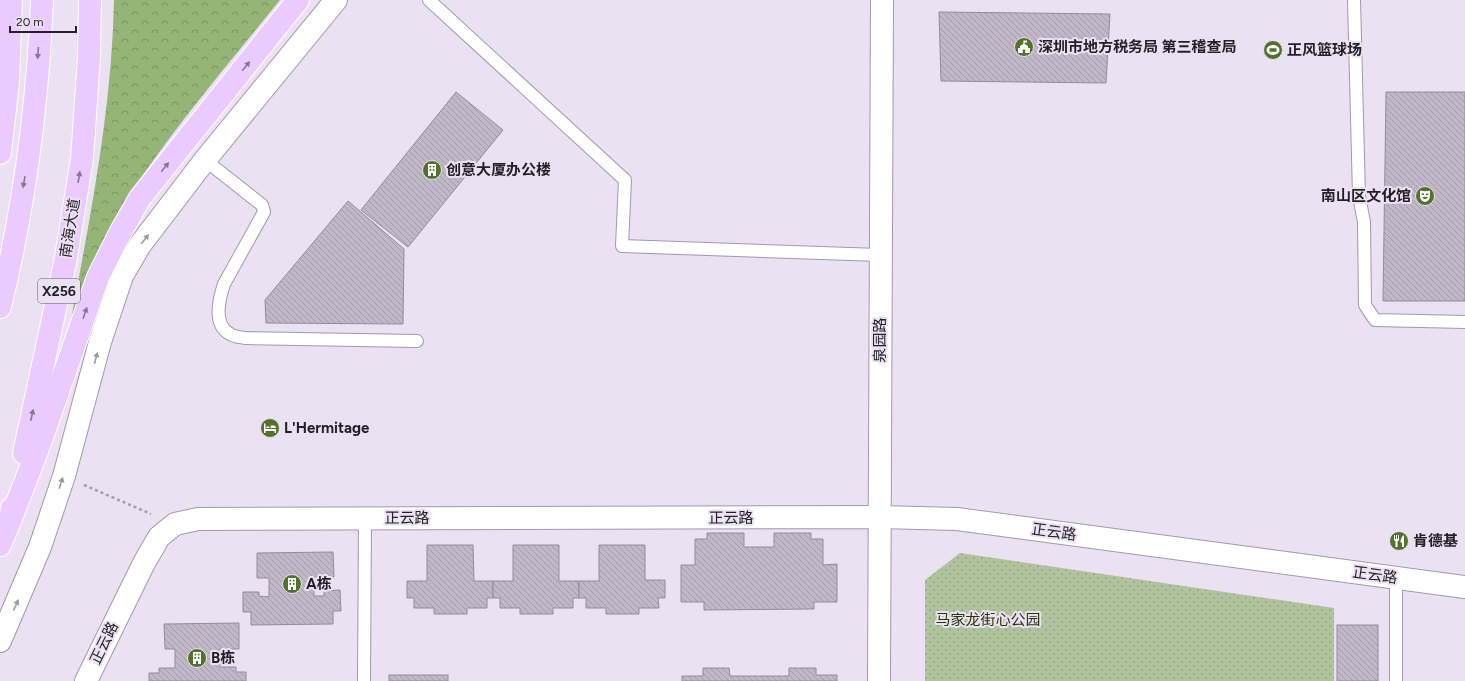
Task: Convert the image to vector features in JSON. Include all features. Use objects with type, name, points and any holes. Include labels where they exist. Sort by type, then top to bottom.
[{"type":"main road","points":[[0,153],[8,82],[11,0]]},
{"type":"main road","points":[[0,307],[9,270],[25,176],[36,88],[42,0]]},
{"type":"main road","name":"南海大道","points":[[0,545],[10,521],[65,263],[82,159],[89,57],[90,0]]},
{"type":"main road","points":[[10,521],[39,446],[98,277],[120,233],[140,198],[298,0]]},
{"type":"street","points":[[0,641],[40,546],[64,476],[100,342],[122,276],[140,245],[206,160],[336,0]]},
{"type":"street","name":"泉园路","points":[[879,681],[882,0]]},
{"type":"street","name":"正云路","points":[[86,681],[144,563],[159,537],[175,524],[198,519],[880,517],[957,519],[1465,588]]},
{"type":"lane","points":[[429,0],[625,180],[622,246],[880,255]]},
{"type":"lane","points":[[1354,0],[1359,196],[1364,222],[1365,305],[1375,320],[1465,322]]},
{"type":"lane","points":[[206,160],[262,205],[264,212],[222,289],[219,307],[220,321],[224,330],[231,336],[245,338],[417,341]]},
{"type":"lane","points":[[364,681],[365,518]]},
{"type":"lane","points":[[1396,578],[1396,681]]},
{"type":"path","points":[[64,476],[175,524]]},
{"type":"green space","points":[[114,0],[280,0],[159,152],[123,205],[100,249],[70,325],[99,163],[109,82]]},
{"type":"green space","name":"马家龙街心公园","points":[[960,553],[1334,608],[1334,681],[925,681],[925,580]]},
{"type":"building","name":"深圳市地方税务局 第三稽查局","points":[[939,12],[1110,14],[1106,83],[941,81]]},
{"type":"building","name":"创意大厦办公楼","points":[[456,92],[503,130],[408,247],[361,210]]},
{"type":"building","name":"南山区文化馆","points":[[1386,92],[1465,92],[1465,301],[1383,301]]},
{"type":"building","points":[[348,201],[404,249],[403,324],[266,323],[265,300]]},
{"type":"building","points":[[707,533],[744,533],[744,547],[774,547],[774,533],[811,533],[811,539],[823,539],[823,565],[837,564],[837,602],[814,602],[814,609],[704,610],[704,602],[681,602],[681,565],[695,565],[695,539],[707,539]]},
{"type":"building","points":[[427,545],[473,545],[474,581],[493,581],[493,598],[487,598],[487,608],[467,608],[467,614],[434,614],[434,608],[414,608],[414,598],[407,598],[407,581],[427,581]]},
{"type":"building","points":[[513,545],[559,545],[559,581],[579,581],[579,598],[573,598],[573,608],[553,608],[553,614],[520,614],[520,608],[500,608],[500,598],[493,598],[493,581],[513,581]]},
{"type":"building","points":[[599,545],[645,545],[645,580],[665,580],[665,598],[658,598],[659,608],[639,608],[639,614],[606,614],[606,608],[586,608],[586,598],[579,598],[579,581],[599,581]]},
{"type":"building","name":"A栋","points":[[333,552],[334,577],[314,577],[314,596],[324,596],[324,591],[340,590],[341,611],[333,611],[333,624],[251,625],[251,612],[243,612],[243,592],[259,592],[259,596],[269,597],[269,578],[257,578],[257,553]]},
{"type":"building","name":"B栋","points":[[239,623],[239,649],[219,649],[220,667],[236,667],[236,672],[246,672],[246,681],[149,681],[149,673],[159,673],[159,668],[175,668],[175,649],[165,649],[164,624]]},
{"type":"building","points":[[1337,625],[1378,625],[1378,681],[1337,681]]},
{"type":"building","points":[[703,668],[729,668],[730,676],[789,676],[789,668],[816,668],[816,675],[837,675],[837,681],[682,681],[682,676],[703,676]]},
{"type":"building","points":[[389,675],[448,675],[448,681],[389,681]]},
{"type":"place","name":"深圳市地方税务局 第三稽查局","points":[[1024,47]]},
{"type":"place","name":"正风篮球场","points":[[1273,50]]},
{"type":"place","name":"创意大厦办公楼","points":[[432,170]]},
{"type":"place","name":"南山区文化馆","points":[[1425,196]]},
{"type":"place","name":"L'Hermitage","points":[[270,428]]},
{"type":"place","name":"肯德基","points":[[1399,541]]},
{"type":"place","name":"A栋","points":[[292,584]]},
{"type":"place","name":"B栋","points":[[197,658]]}]
